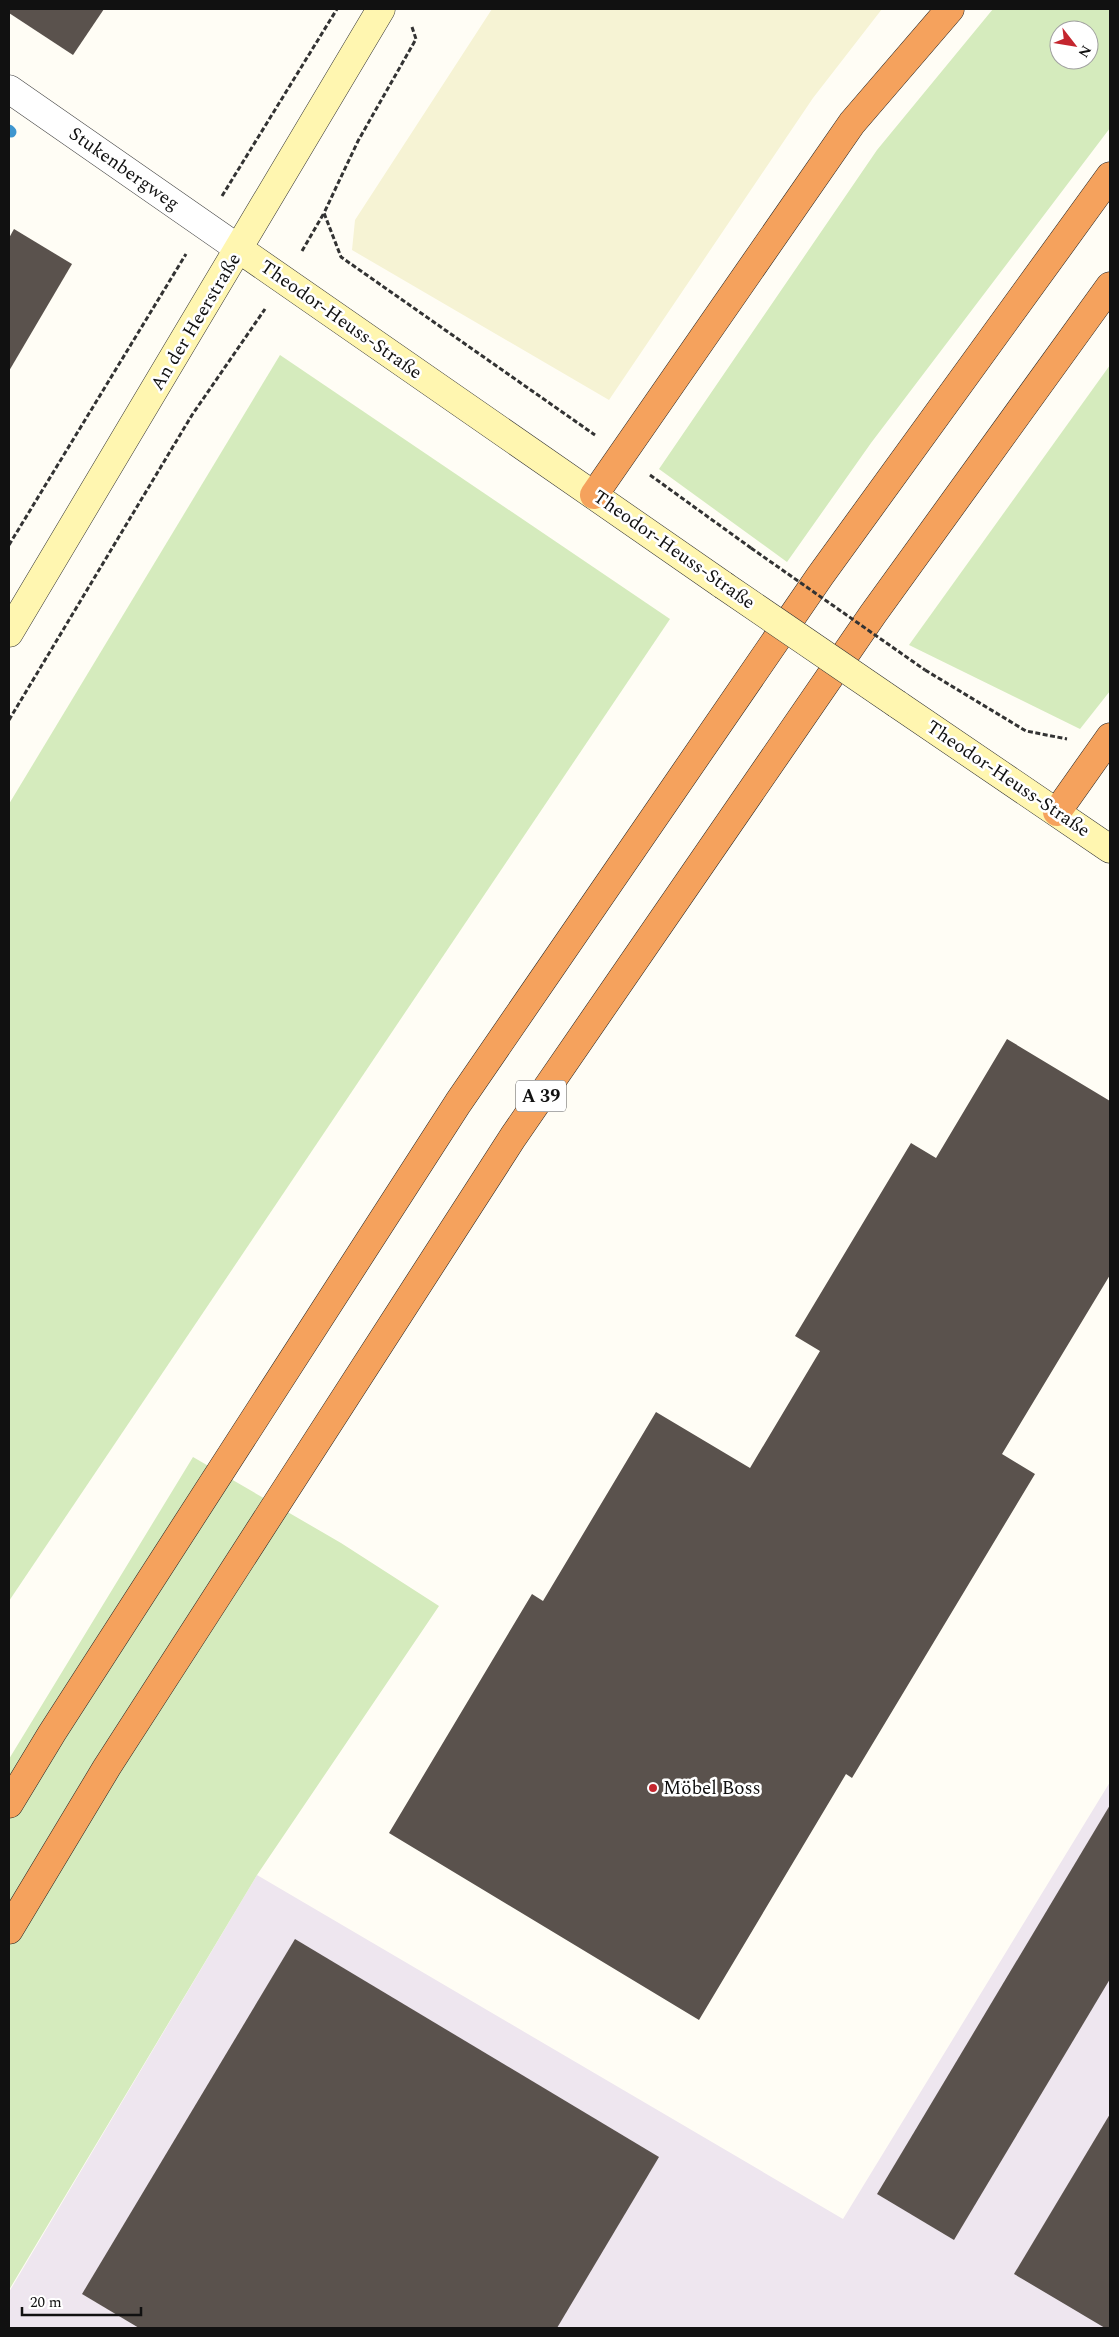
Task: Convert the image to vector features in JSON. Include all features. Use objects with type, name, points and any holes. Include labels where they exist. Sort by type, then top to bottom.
[{"type":"highway","points":[[594,495],[852,123],[950,9]]},
{"type":"highway","points":[[9,1804],[57,1724],[458,1103],[820,576],[1110,176]]},
{"type":"highway","name":"A 39","points":[[9,1930],[107,1767],[513,1136],[873,614],[1110,286]]},
{"type":"highway","points":[[1058,812],[1104,747]]},
{"type":"street","name":"An der Heerstraße","points":[[9,633],[381,9]]},
{"type":"street","name":"Stukenbergweg","points":[[9,89],[239,249]]},
{"type":"street","name":"Theodor-Heuss-Straße","points":[[239,249],[723,585],[1110,848]]},
{"type":"path","points":[[9,544],[337,9]]},
{"type":"path","points":[[9,720],[192,415],[285,281],[324,213],[358,141],[416,39],[411,24]]},
{"type":"path","points":[[324,213],[341,257],[925,670],[1026,731],[1104,747]]},
{"type":"shaded area","points":[[492,9],[882,9],[813,98],[609,400],[352,250],[355,220]]},
{"type":"shaded area","points":[[1110,1782],[1110,2328],[9,2328],[9,2292],[257,1875],[843,2219]]},
{"type":"green space","points":[[993,9],[1110,9],[1110,128],[871,443],[787,562],[659,469],[877,150]]},
{"type":"green space","points":[[280,355],[670,619],[9,1601],[9,804]]},
{"type":"green space","points":[[1110,365],[1110,691],[1080,729],[909,645]]},
{"type":"green space","points":[[193,1457],[341,1543],[439,1606],[257,1875],[9,2290],[9,1759]]},
{"type":"building","points":[[9,9],[104,9],[73,55],[9,13]]},
{"type":"building","points":[[14,229],[72,264],[9,371],[9,238]]},
{"type":"building","points":[[1007,1039],[1110,1101],[1110,1275],[1002,1454],[1035,1474],[852,1778],[846,1774],[699,2020],[389,1833],[532,1594],[543,1601],[656,1412],[750,1468],[820,1351],[795,1336],[911,1143],[936,1158]]},
{"type":"building","points":[[1110,1805],[1110,1979],[954,2240],[877,2194]]},
{"type":"building","points":[[295,1939],[659,2157],[557,2328],[139,2328],[82,2294]]},
{"type":"building","points":[[1110,2114],[1110,2328],[1105,2328],[1014,2274]]},
{"type":"place","name":"Möbel Boss","points":[[653,1788]]}]
